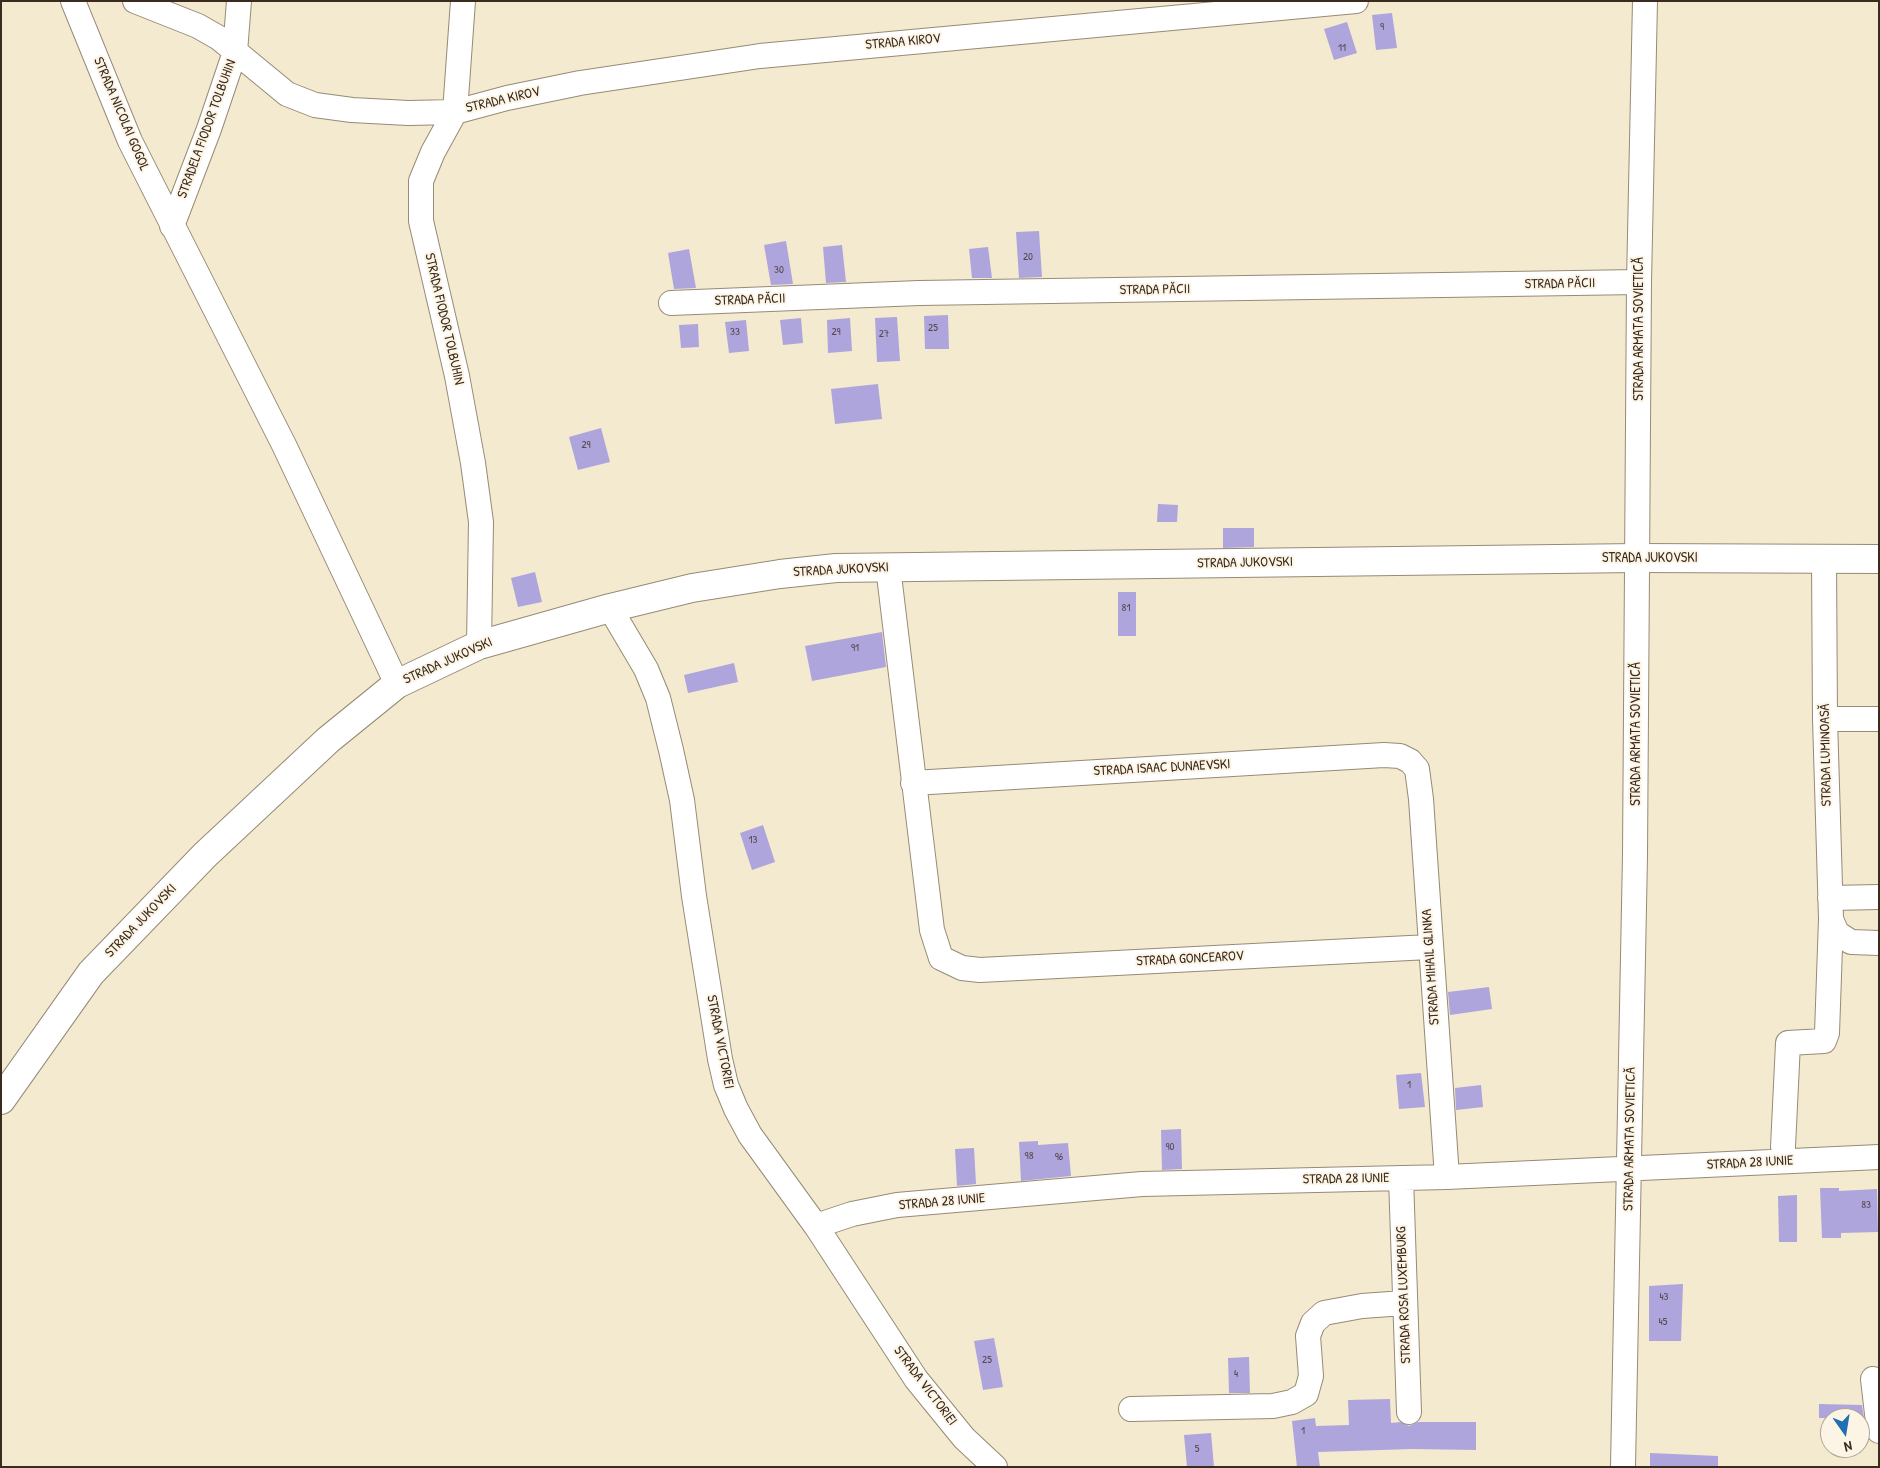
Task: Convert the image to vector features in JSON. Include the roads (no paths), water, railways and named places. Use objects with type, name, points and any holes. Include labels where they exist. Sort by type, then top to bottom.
[{"type":"main road","name":"STRADA JUKOVSKI","points":[[1,1100],[91,973],[212,848],[328,740],[397,684],[479,645],[610,608],[692,588],[780,574],[836,568],[1637,558],[1879,559]]},
{"type":"street","name":"STRADA NICOLAI GOGOL","points":[[73,1],[130,141],[284,445],[397,684]]},
{"type":"street","name":"STRADA KIROV","points":[[134,1],[198,26],[219,38],[287,94],[315,105],[352,110],[408,113],[455,112],[507,98],[580,83],[760,56],[1356,1]]},
{"type":"street","name":"STRADELA FIODOR TOLBUHIN","points":[[172,226],[210,129],[235,52],[239,1]]},
{"type":"street","name":"STRADA FIODOR TOLBUHIN","points":[[463,1],[455,112],[433,152],[421,181],[420,221],[458,376],[480,512],[479,645]]},
{"type":"street","name":"STRADA ARMATA SOVIETICĂ","points":[[1623,1467],[1630,1168],[1639,282],[1645,1]]},
{"type":"street","name":"STRADA PĂCII","points":[[671,303],[919,293],[1639,282]]},
{"type":"street","name":"STRADA LUMINOASĂ","points":[[1783,1147],[1788,1043],[1824,1040],[1827,1033],[1830,909],[1824,559]]},
{"type":"street","points":[[888,567],[913,783]]},
{"type":"street","name":"STRADA VICTORIEI","points":[[610,608],[646,669],[658,698],[682,800],[706,973],[726,1085],[736,1109],[750,1135],[816,1226],[916,1379],[964,1438],[995,1467]]},
{"type":"street","points":[[1826,719],[1879,719]]},
{"type":"street","name":"STRADA ISAAC DUNAEVSKI","points":[[913,783],[1384,755],[1400,756],[1410,761]]},
{"type":"street","name":"STRADA MIHAIL GLINKA","points":[[1410,761],[1417,769],[1419,778],[1429,947],[1447,1177]]},
{"type":"street","name":"STRADA GONCEAROV","points":[[913,783],[932,930],[941,958],[952,965],[980,970],[1429,947]]},
{"type":"street","points":[[1879,897],[1830,909],[1837,933],[1851,942],[1879,943]]},
{"type":"street","name":"STRADA 28 IUNIE","points":[[816,1226],[852,1214],[897,1205],[1142,1184],[1447,1177],[1879,1158]]},
{"type":"street","name":"STRADA ROSA LUXEMBURG","points":[[1401,1178],[1409,1412]]},
{"type":"street","points":[[1131,1409],[1273,1406],[1292,1402],[1306,1394],[1311,1376],[1308,1336],[1313,1323],[1324,1313],[1362,1306],[1404,1303]]},
{"type":"street","points":[[1873,1379],[1879,1431]]}]
